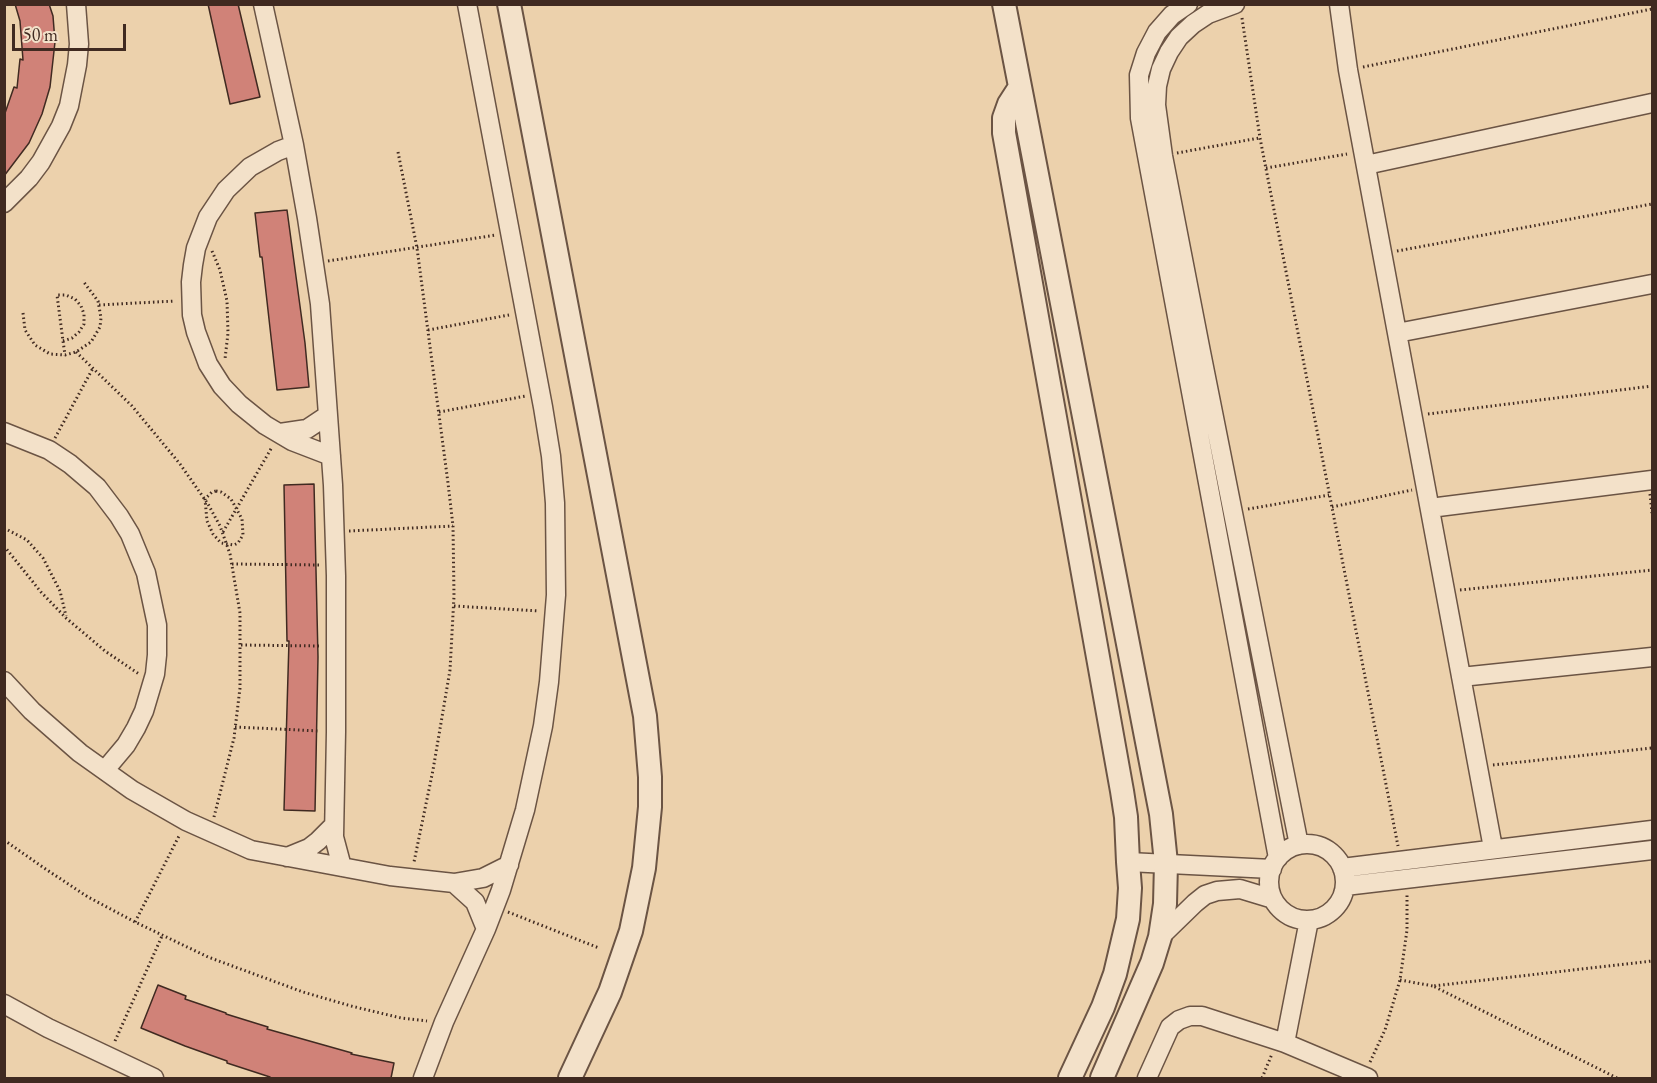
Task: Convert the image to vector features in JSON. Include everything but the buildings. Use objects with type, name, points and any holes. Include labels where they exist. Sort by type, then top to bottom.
[{"type":"street","points":[[4,203],[29,178],[41,162],[69,106],[78,55],[76,4]]},
{"type":"street","points":[[263,4],[294,145],[314,263],[328,415],[336,566],[334,825],[336,849],[342,867]]},
{"type":"street","points":[[423,1078],[444,1022],[495,907],[525,810],[541,737],[549,682],[555,612],[555,503],[551,456],[467,4]]},
{"type":"street","points":[[509,4],[642,704],[650,777],[644,868],[631,931],[610,992],[570,1078]]},
{"type":"street","points":[[1004,4],[1161,814],[1166,863],[1165,904],[1160,937],[1152,963],[1102,1078]]},
{"type":"street","points":[[1128,861],[1275,863],[1291,848],[1316,846],[1325,849],[1338,860],[1343,877],[1343,894],[1333,909],[1318,918],[1309,920],[1292,917],[1278,906],[1273,899],[1269,884],[1275,863],[1231,554],[1233,512],[1144,147],[1138,98],[1139,75],[1146,53],[1157,32],[1172,15],[1188,4]]},
{"type":"street","points":[[1339,4],[1348,70],[1493,848]]},
{"type":"street","points":[[1238,10],[1208,14],[1179,37],[1161,69],[1156,105],[1193,353],[1231,554],[1299,846]]},
{"type":"street","points":[[1020,87],[1009,104],[1004,118],[1004,133],[1126,817],[1128,919],[1115,974],[1070,1078]]},
{"type":"street","points":[[1365,158],[1653,103]]},
{"type":"street","points":[[294,145],[264,158],[238,178],[217,203],[203,230],[192,265],[192,315],[201,348],[222,386],[252,415],[280,433],[305,447],[331,456]]},
{"type":"street","points":[[1397,333],[1653,284]]},
{"type":"street","points":[[280,433],[307,429],[328,415]]},
{"type":"street","points":[[4,432],[49,450],[70,464],[97,488],[119,516],[139,553],[152,593],[157,625],[157,655],[153,682],[136,728],[126,745],[105,770]]},
{"type":"street","points":[[1430,508],[1653,480]]},
{"type":"street","points":[[1461,677],[1653,657]]},
{"type":"street","points":[[4,681],[33,711],[80,753],[132,790],[186,821],[251,850],[342,867],[454,883],[483,878],[509,865]]},
{"type":"street","points":[[287,857],[309,848],[334,825]]},
{"type":"street","points":[[1343,877],[1400,860],[1653,830]]},
{"type":"street","points":[[1343,877],[1407,878],[1653,850]]},
{"type":"street","points":[[454,883],[475,902],[486,929]]},
{"type":"street","points":[[1160,937],[1194,903],[1217,891],[1240,889],[1273,899]]},
{"type":"street","points":[[1281,1042],[1309,920]]},
{"type":"street","points":[[4,1004],[107,1058],[154,1078]]},
{"type":"street","points":[[1147,1078],[1170,1027],[1190,1016],[1202,1016],[1281,1042],[1359,1076]]},
{"type":"path","points":[[1348,70],[1653,9]]},
{"type":"path","points":[[1238,10],[1260,138],[1400,860]]},
{"type":"path","points":[[1163,156],[1260,138]]},
{"type":"path","points":[[399,152],[417,248],[453,526],[454,606],[450,670],[411,878]]},
{"type":"path","points":[[1266,168],[1365,158]]},
{"type":"path","points":[[1383,254],[1653,204]]},
{"type":"path","points":[[203,230],[220,270],[227,301],[228,333],[222,386]]},
{"type":"path","points":[[314,263],[510,232]]},
{"type":"path","points":[[23,313],[25,330],[35,345],[50,354],[64,355],[76,352],[91,342],[96,335],[101,318],[99,305],[83,281]]},
{"type":"path","points":[[63,340],[72,338],[79,332],[84,324],[84,314],[75,298],[57,295],[64,355]]},
{"type":"path","points":[[99,305],[191,300]]},
{"type":"path","points":[[428,330],[525,312]]},
{"type":"path","points":[[76,352],[151,427],[180,464],[205,499],[227,545],[240,613],[240,688],[228,763],[210,832]]},
{"type":"path","points":[[49,450],[93,368]]},
{"type":"path","points":[[1413,416],[1653,386]]},
{"type":"path","points":[[439,412],[541,393]]},
{"type":"path","points":[[222,533],[280,433]]},
{"type":"path","points":[[1332,507],[1426,487]]},
{"type":"path","points":[[212,492],[221,492],[236,506],[242,519],[243,535],[238,543],[227,545],[218,540],[210,528],[205,499],[212,492]]},
{"type":"path","points":[[1233,512],[1329,495]]},
{"type":"path","points":[[334,531],[453,526]]},
{"type":"path","points":[[4,528],[27,540],[43,558],[60,591],[66,618]]},
{"type":"path","points":[[4,546],[41,592],[66,618],[105,651],[153,682]]},
{"type":"path","points":[[232,564],[336,566]]},
{"type":"path","points":[[1446,592],[1653,570]]},
{"type":"path","points":[[454,606],[555,612]]},
{"type":"path","points":[[241,645],[337,646]]},
{"type":"path","points":[[235,727],[336,732]]},
{"type":"path","points":[[1478,766],[1653,748]]},
{"type":"path","points":[[135,922],[186,821]]},
{"type":"path","points":[[4,840],[80,891],[135,922],[227,965],[303,992],[401,1018],[444,1022]]},
{"type":"path","points":[[1359,1076],[1385,1030],[1400,980],[1407,930],[1407,878]]},
{"type":"path","points":[[495,907],[599,948]]},
{"type":"path","points":[[107,1058],[162,936]]},
{"type":"path","points":[[1433,986],[1653,961]]},
{"type":"path","points":[[1400,980],[1433,986],[1617,1078]]},
{"type":"path","points":[[1262,1078],[1281,1042]]}]
